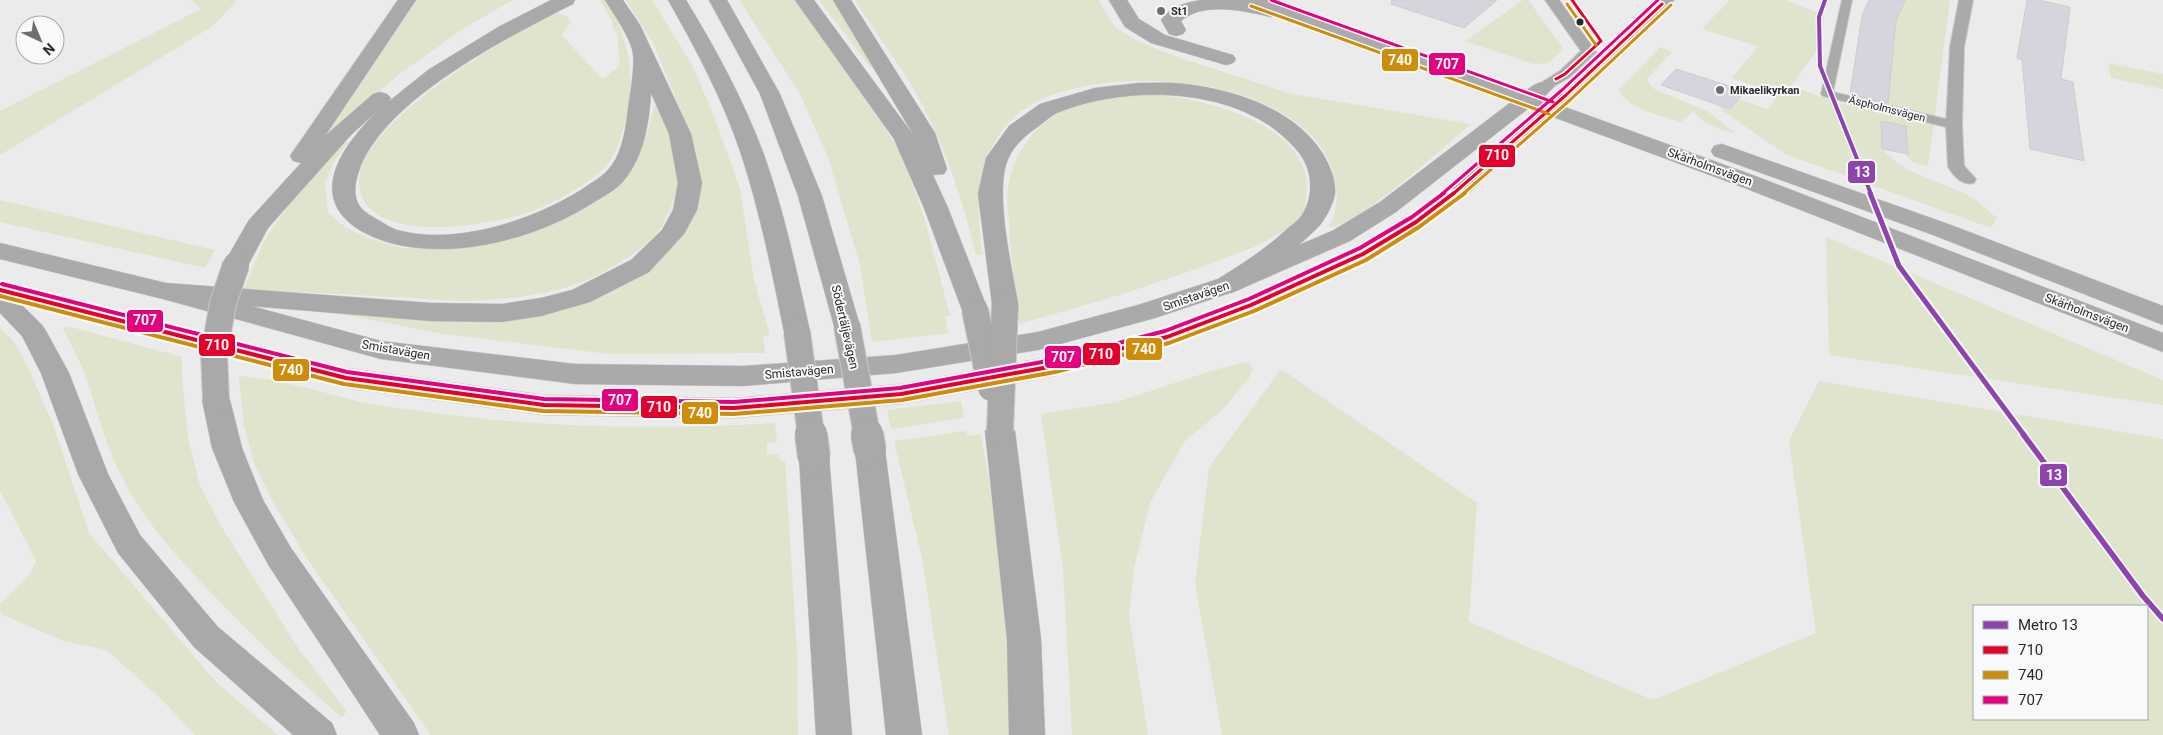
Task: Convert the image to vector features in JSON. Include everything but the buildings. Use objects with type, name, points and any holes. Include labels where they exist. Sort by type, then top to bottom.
[{"type":"highway","points":[[401,735],[280,557],[249,502],[227,448],[216,400],[214,354],[223,303],[236,265],[290,171],[407,0]]},
{"type":"highway","points":[[258,225],[343,130],[380,97],[469,33],[532,0]]},
{"type":"highway","points":[[566,0],[489,39],[446,67],[398,103],[367,134],[345,168],[343,190],[349,209],[364,222],[392,237],[422,241],[466,239],[510,230],[551,216],[585,198],[616,176],[629,152],[638,120],[643,55]]},
{"type":"highway","points":[[166,291],[431,312],[502,313],[581,296],[613,282],[640,266],[672,234],[685,210],[690,182],[680,134],[630,25],[614,0]]},
{"type":"highway","points":[[677,0],[705,46],[754,161],[768,205],[797,332],[814,457],[834,735]]},
{"type":"highway","name":"Södertäljevägen","points":[[718,0],[770,94],[810,196],[847,326],[870,450],[904,735]]},
{"type":"highway","points":[[804,0],[859,73],[905,139],[936,208],[975,310]]},
{"type":"highway","points":[[842,0],[924,133],[955,227],[975,310],[1000,431],[1024,639],[1027,735]]},
{"type":"highway","points":[[1000,431],[1005,304],[990,194],[997,158],[1017,131],[1048,109],[1095,94],[1139,89],[1184,90],[1223,97],[1258,110],[1287,128],[1308,148],[1320,168],[1323,194],[1312,219],[1272,256],[1227,286]]},
{"type":"highway","points":[[0,298],[32,331],[55,373],[93,474],[129,544],[206,637],[319,735]]},
{"type":"main road","points":[[1118,0],[1132,23],[1158,39],[1226,59]]},
{"type":"main road","name":"Skärholmsvägen","points":[[1253,0],[1297,8],[1547,97],[1942,230],[2163,316]]},
{"type":"main road","points":[[1176,30],[1171,20],[1183,9],[1202,3],[1233,2],[1297,8]]},
{"type":"main road","points":[[0,290],[346,378],[544,405],[734,408],[901,394],[1054,366],[1166,337],[1252,305],[1364,254],[1416,222],[1462,187],[1547,97]]},
{"type":"main road","name":"Skärholmsvägen","points":[[1547,97],[1771,190],[2163,343]]},
{"type":"main road","name":"Smistavägen","points":[[0,251],[166,291],[381,350],[575,374],[743,376],[896,364],[1038,340],[1146,312],[1227,286],[1341,236],[1388,207],[1547,97]]},
{"type":"street","points":[[1547,97],[1565,74],[1589,52],[1552,0]]},
{"type":"street","points":[[1547,97],[1667,0]]},
{"type":"street","name":"Äspholmsvägen","points":[[1847,0],[1827,94],[1954,126]]},
{"type":"street","points":[[1966,0],[1957,48],[1954,126],[1956,167],[1968,179]]},
{"type":"green space","points":[[191,0],[237,0],[213,26],[0,155],[0,111],[201,9]]},
{"type":"green space","points":[[417,0],[513,0],[464,28],[401,73],[326,136],[320,135]]},
{"type":"green space","points":[[600,0],[605,0],[618,22],[629,58],[631,83],[623,131],[612,158],[602,171],[574,190],[544,206],[517,216],[494,221],[438,227],[411,226],[387,220],[369,208],[360,190],[362,166],[378,140],[403,114],[434,88],[501,43],[553,13],[564,14],[571,22],[561,35],[603,79],[620,65],[617,33],[611,25],[613,23]]},
{"type":"green space","points":[[626,0],[652,0],[693,66],[717,124],[740,189],[754,280],[770,335],[763,336],[765,353],[609,354],[443,334],[317,309],[512,317],[650,266],[700,180],[697,155],[688,128],[653,43]]},
{"type":"green space","points":[[739,0],[795,0],[858,83],[901,154],[924,217],[950,315],[945,316],[948,333],[872,342],[860,265],[828,157],[799,92]]},
{"type":"green space","points":[[819,0],[835,0],[872,65],[871,68]]},
{"type":"green space","points":[[855,0],[1099,0],[1114,26],[1137,41],[1183,59],[1292,94],[1471,124],[1379,201],[1341,224],[1328,227],[1334,216],[1336,204],[1335,180],[1319,144],[1288,117],[1247,97],[1200,85],[1150,81],[1102,84],[1058,93],[1020,112],[1007,124],[994,143],[988,156],[981,183],[979,212],[982,254],[976,255],[952,174],[928,116],[903,72]]},
{"type":"green space","points":[[1523,0],[1528,0],[1564,49],[1548,63],[1533,64],[1465,41]]},
{"type":"green space","points":[[1730,0],[1785,0],[1824,15],[1822,44],[1791,86],[1845,105],[1850,94],[1888,102],[1895,38],[1860,30],[1865,8],[1898,16],[1905,0],[1950,0],[1928,166],[1914,163],[1903,153],[1908,154],[1906,126],[1882,149],[1891,158],[1910,171],[1974,199],[1997,218],[1991,228],[1785,154],[1723,111],[1718,105],[1730,109],[1738,99],[1768,109],[1779,94],[1732,78],[1758,46],[1702,29]]},
{"type":"green space","points":[[1660,47],[1672,52],[1646,80],[1654,89],[1709,112],[1735,133],[1707,123],[1697,116],[1694,111],[1681,122],[1646,111],[1623,97],[1619,90]]},
{"type":"green space","points":[[2108,63],[2163,74],[2163,89],[2111,78]]},
{"type":"green space","points":[[1152,94],[1218,107],[1263,125],[1282,138],[1296,154],[1305,173],[1307,187],[1305,212],[1283,232],[1254,247],[1123,294],[1019,324],[1007,195],[1011,173],[1024,145],[1044,123],[1069,107],[1101,98]]},
{"type":"green space","points":[[655,104],[678,160],[678,187],[670,209],[655,236],[630,256],[587,280],[568,287],[529,296],[465,301],[244,289],[264,241],[290,203],[341,141],[349,142],[333,163],[325,183],[328,212],[345,227],[368,238],[401,248],[440,249],[475,245],[516,236],[633,162],[646,137]]},
{"type":"green space","points":[[0,200],[215,250],[205,268],[0,222]]},
{"type":"green space","points":[[1826,237],[2163,380],[2163,405],[1829,355]]},
{"type":"green space","points":[[71,327],[182,357],[182,379],[188,438],[200,486],[221,526],[300,651],[346,710],[344,716],[340,716],[311,691],[243,625],[198,579],[140,509],[114,460],[85,374],[63,328]]},
{"type":"green space","points":[[0,328],[13,340],[28,367],[53,424],[89,533],[216,682],[278,735],[195,735],[162,700],[107,650],[63,641],[1,614],[0,604],[30,574],[36,561],[0,490]]},
{"type":"green space","points":[[1247,362],[1251,364],[1252,369],[1249,378],[1223,409],[1184,442],[1150,503],[1134,568],[1129,614],[1148,735],[1072,735],[1063,569],[1041,414],[1117,402],[1214,370]]},
{"type":"green space","points":[[1281,369],[1477,503],[1469,622],[1653,700],[1816,633],[1789,441],[1819,381],[2163,439],[2163,735],[1222,735],[1195,584],[1209,467]]},
{"type":"green space","points":[[239,376],[285,383],[376,405],[508,421],[642,427],[775,423],[777,442],[767,443],[767,455],[779,453],[780,461],[785,461],[797,651],[798,735],[431,735],[308,560],[275,506],[255,466],[244,426]]},
{"type":"green space","points":[[961,401],[964,418],[891,429],[887,410]]},
{"type":"green space","points":[[966,431],[968,436],[980,434],[993,508],[1002,584],[1013,735],[949,735],[922,558],[894,441]]},
{"type":"metro line","name":"13","points":[[1825,0],[1819,17],[1820,66],[1899,266],[2143,596],[2163,619]]},
{"type":"transit line","name":"707","points":[[1271,0],[1553,102]]},
{"type":"transit line","name":"710","points":[[1556,79],[1565,74],[1601,41],[1572,0]]},
{"type":"transit line","name":"707","points":[[2,284],[347,372],[544,399],[734,402],[900,388],[1053,360],[1165,331],[1249,299],[1360,248],[1412,217],[1458,182],[1562,90],[1658,0]]},
{"type":"transit line","name":"740","points":[[1567,4],[1596,45]]},
{"type":"transit line","name":"710","points":[[0,290],[346,378],[544,405],[734,408],[901,394],[1054,366],[1167,337],[1251,305],[1363,254],[1416,222],[1462,187],[1566,95],[1662,4]]},
{"type":"transit line","name":"740","points":[[0,296],[344,384],[543,411],[734,414],[902,400],[1055,372],[1169,343],[1254,311],[1366,260],[1419,227],[1466,192],[1570,100],[1671,5]]},
{"type":"transit line","name":"740","points":[[1251,6],[1549,114]]},
{"type":"place","name":"St1","points":[[1161,11]]},
{"type":"place","name":"Mikaelikyrkan","points":[[1720,90]]}]
